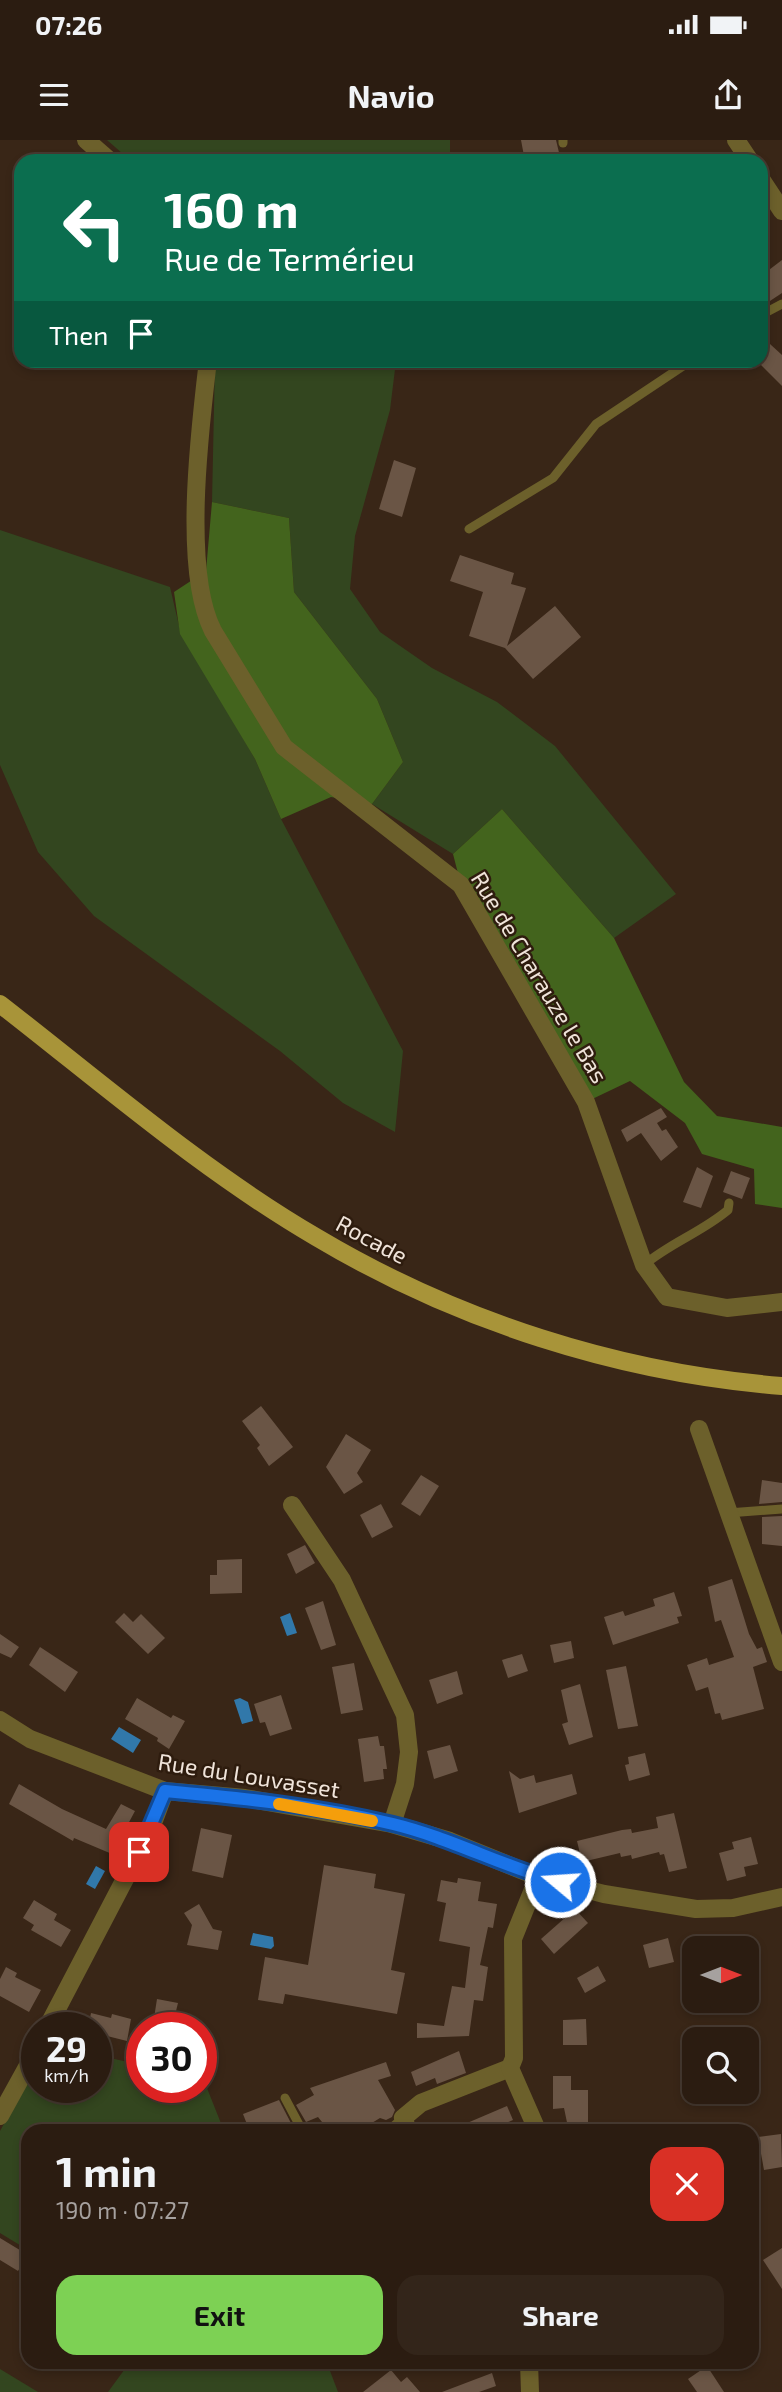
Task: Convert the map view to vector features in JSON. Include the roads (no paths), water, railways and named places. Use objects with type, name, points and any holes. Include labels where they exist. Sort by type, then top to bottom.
[{"type":"main road","name":"Rocade","points":[[0,1004],[234,1184],[315,1237],[370,1268],[454,1306],[562,1345],[692,1374],[782,1386]]},
{"type":"street","points":[[86,140],[102,154]]},
{"type":"street","points":[[768,189],[782,211]]},
{"type":"street","name":"Rue de Charauze le Bas","points":[[207,368],[198,447],[197,566],[205,616],[284,747],[461,884],[586,1102],[644,1265],[667,1297],[727,1308],[782,1302]]},
{"type":"street","points":[[699,1429],[782,1662]]},
{"type":"street","points":[[292,1505],[342,1580],[405,1716],[409,1752],[405,1784],[392,1824]]},
{"type":"street","name":"Rue du Louvasset","points":[[0,1720],[30,1739],[165,1791],[245,1798],[392,1824],[450,1841],[538,1877],[604,1894],[696,1909],[733,1908],[782,1897]]},
{"type":"street","points":[[55,2012],[150,1831],[165,1791]]},
{"type":"street","points":[[534,2124],[510,2068],[514,2058],[513,1940],[538,1877]]},
{"type":"street","points":[[407,2124],[421,2103],[510,2068]]},
{"type":"street","points":[[0,2116],[21,2078]]},
{"type":"street","points":[[529,2369],[530,2392]]},
{"type":"lane","points":[[469,529],[553,478],[596,424],[680,368]]},
{"type":"lane","points":[[644,1265],[658,1253],[717,1219],[728,1210],[729,1203]]},
{"type":"lane","points":[[728,1513],[782,1509]]},
{"type":"lane","points":[[285,2098],[299,2124]]},
{"type":"water","points":[[290,1613],[297,1633],[287,1636],[280,1617]]},
{"type":"water","points":[[240,1698],[248,1702],[253,1721],[242,1724],[234,1700]]},
{"type":"water","points":[[119,1727],[141,1740],[133,1753],[111,1739]]},
{"type":"water","points":[[96,1866],[105,1871],[95,1889],[86,1884]]},
{"type":"water","points":[[253,1933],[273,1937],[274,1946],[271,1949],[250,1945]]}]
